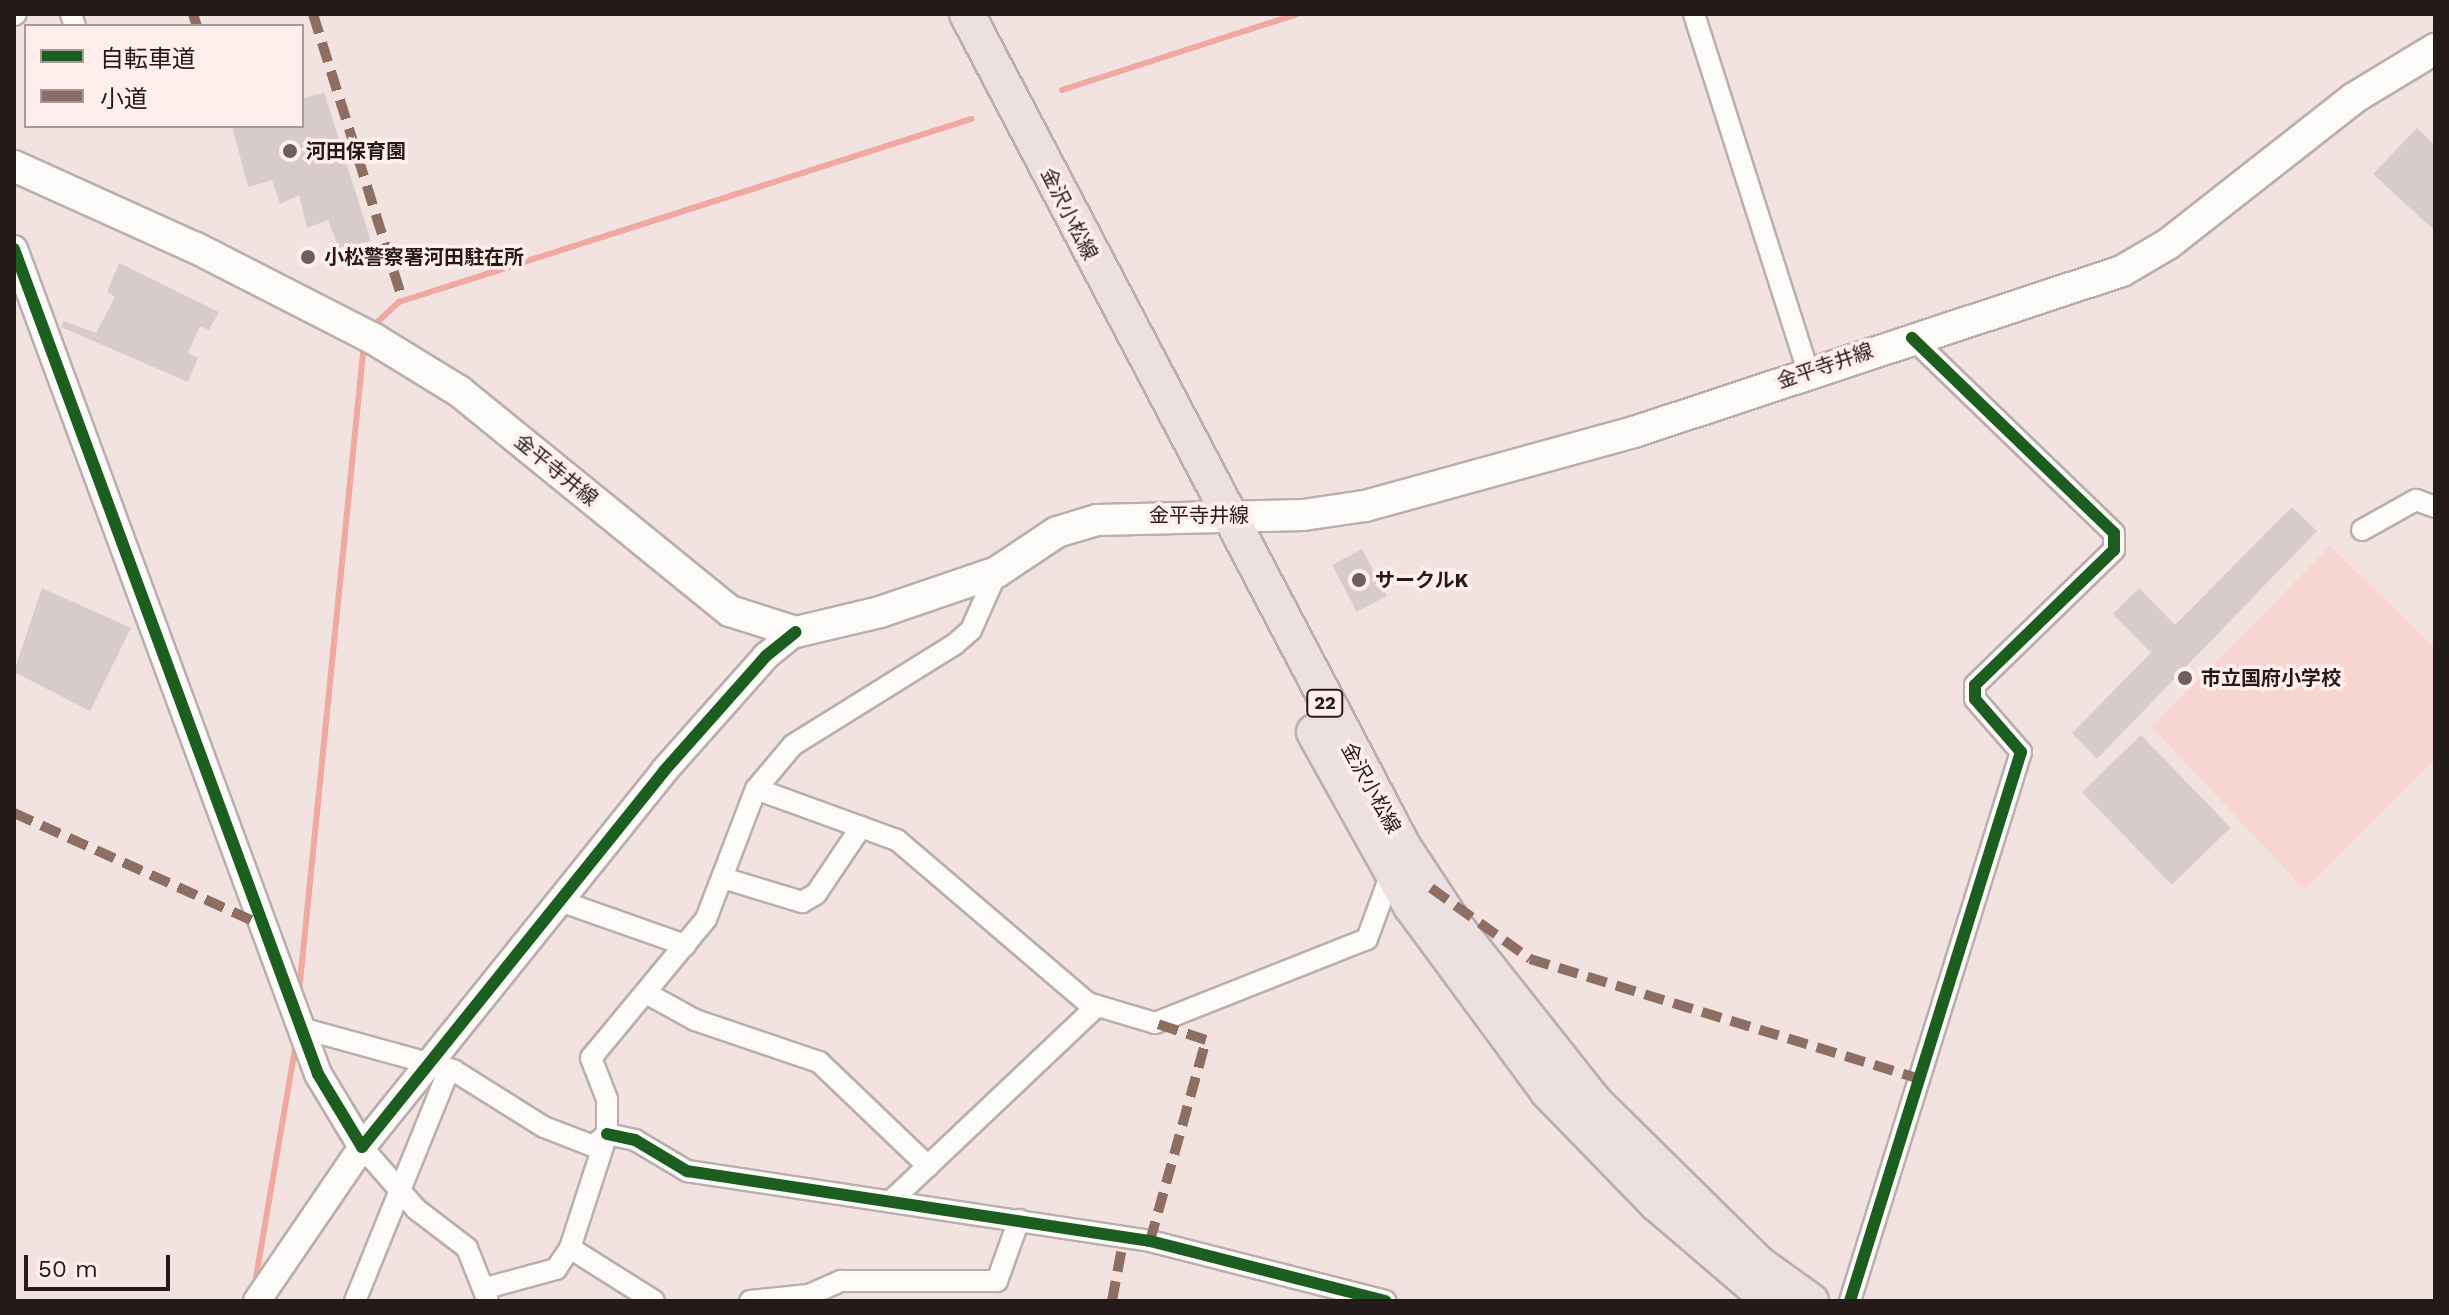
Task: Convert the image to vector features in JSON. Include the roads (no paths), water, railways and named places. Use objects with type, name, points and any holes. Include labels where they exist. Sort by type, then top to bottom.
[{"type":"main road","name":"金沢小松線","points":[[941,14],[1217,518],[1362,772],[1457,928],[1594,1101],[1758,1263],[1811,1301]]},
{"type":"main road","name":"金沢小松線","points":[[967,14],[1392,871],[1439,948],[1548,1092],[1657,1204],[1770,1301]]},
{"type":"main road","name":"金平寺井線","points":[[14,166],[367,335],[459,391],[730,611],[796,632],[880,612],[997,572],[1057,532],[1097,520],[1217,518],[1365,506],[1634,432],[1808,371],[2122,271],[2168,244],[2354,98],[2435,49]]},
{"type":"street","points":[[1694,14],[1808,371]]},
{"type":"street","points":[[14,249],[318,1074],[362,1147],[400,1191],[467,1248],[487,1294],[556,1269],[570,1248],[607,1134],[607,1099],[591,1058],[706,919],[756,789],[793,745],[955,644],[971,630],[997,572]]},
{"type":"street","points":[[1850,1301],[2021,752],[1975,699],[1975,685],[2114,550],[2114,533],[1912,338]]},
{"type":"street","points":[[2362,530],[2416,500],[2435,507]]},
{"type":"street","points":[[257,1301],[362,1147],[439,1066],[560,901],[664,771],[766,656],[796,632]]},
{"type":"street","points":[[756,789],[897,840],[1097,1006],[1155,1023],[1367,939],[1392,871]]},
{"type":"street","points":[[723,878],[802,902],[816,894],[861,827]]},
{"type":"street","points":[[560,901],[685,945]]},
{"type":"street","points":[[646,993],[695,1020],[819,1062],[928,1166]]},
{"type":"street","points":[[893,1199],[1097,1006]]},
{"type":"street","points":[[301,1028],[439,1066],[544,1127],[593,1146],[607,1134]]},
{"type":"street","points":[[355,1301],[400,1191],[439,1066]]},
{"type":"street","points":[[607,1134],[635,1140],[687,1171],[893,1199],[1150,1241],[1385,1301]]},
{"type":"street","points":[[750,1301],[809,1295],[841,1281],[997,1281],[1019,1220]]},
{"type":"street","points":[[570,1248],[654,1301]]},
{"type":"waterway","points":[[1062,90],[1297,14]]},
{"type":"waterway","points":[[370,329],[399,302],[971,119]]},
{"type":"waterway","points":[[299,992],[364,343]]},
{"type":"waterway","points":[[256,1277],[295,1048]]},
{"type":"place","name":"河田保育園","points":[[290,151]]},
{"type":"place","name":"小松警察署河田駐在所","points":[[308,257]]},
{"type":"place","name":"サークルK","points":[[1359,580]]},
{"type":"place","name":"市立国府小学校","points":[[2185,678]]}]
